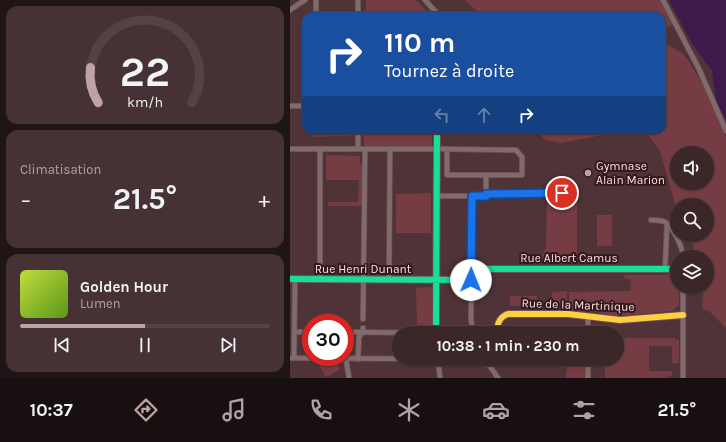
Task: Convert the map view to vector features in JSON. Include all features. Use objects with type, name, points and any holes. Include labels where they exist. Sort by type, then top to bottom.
[{"type":"street","points":[[290,10],[305,0]]},
{"type":"street","points":[[316,0],[316,12]]},
{"type":"street","points":[[358,0],[358,12]]},
{"type":"street","points":[[425,0],[436,12]]},
{"type":"street","points":[[663,0],[700,69],[726,131]]},
{"type":"street","points":[[290,106],[302,106]]},
{"type":"street","points":[[358,134],[358,149]]},
{"type":"street","points":[[290,149],[441,149],[516,150],[522,157],[522,175],[447,175],[441,149],[439,134]]},
{"type":"street","points":[[320,149],[320,279]]},
{"type":"street","points":[[363,319],[365,149]]},
{"type":"street","points":[[389,280],[390,149]]},
{"type":"street","points":[[436,326],[437,196],[441,149]]},
{"type":"street","points":[[486,175],[486,191]]},
{"type":"street","points":[[437,196],[486,196],[486,194],[573,192]]},
{"type":"street","points":[[472,196],[472,326]]},
{"type":"street","points":[[652,220],[662,221],[667,224],[679,242],[682,250]]},
{"type":"street","points":[[666,269],[667,224]]},
{"type":"street","name":"Rue Albert Camus","points":[[472,269],[670,269]]},
{"type":"street","points":[[292,279],[294,332],[292,358],[302,358]]},
{"type":"street","name":"Rue Henri Dunant","points":[[292,279],[471,280]]},
{"type":"street","points":[[683,294],[683,378]]},
{"type":"street","name":"Rue de la Martinique","points":[[497,326],[498,320],[504,315],[508,314],[571,314],[620,320],[683,315]]},
{"type":"street","points":[[588,317],[588,326]]},
{"type":"street","points":[[358,359],[359,337],[363,330]]},
{"type":"street","points":[[354,331],[363,330],[392,332]]},
{"type":"street","points":[[294,332],[302,332]]},
{"type":"street","points":[[354,359],[392,359]]},
{"type":"street","points":[[347,366],[349,378]]},
{"type":"street","points":[[439,366],[440,378]]},
{"type":"street","points":[[588,366],[588,378]]},
{"type":"street","points":[[490,367],[498,378]]},
{"type":"shaded area","points":[[366,0],[416,0],[427,12],[366,12]]},
{"type":"shaded area","points":[[465,0],[661,0],[673,25],[666,28],[666,12],[478,12]]},
{"type":"shaded area","points":[[669,0],[726,0],[726,120],[716,100],[712,71],[691,42]]},
{"type":"shaded area","points":[[666,44],[681,52],[688,60],[706,90],[726,137],[726,328],[708,310],[704,310],[702,306],[703,294],[714,294],[714,250],[694,250],[692,242],[714,242],[714,198],[673,198],[671,190],[714,190],[714,146],[670,146],[670,186],[660,151],[647,134],[666,134]]},
{"type":"shaded area","points":[[313,134],[351,134],[351,136],[313,137]]},
{"type":"shaded area","points":[[364,134],[432,134],[432,147],[364,147]]},
{"type":"shaded area","points":[[539,134],[608,134],[561,143],[546,140]]},
{"type":"shaded area","points":[[326,155],[360,156],[360,165],[365,165],[364,206],[328,206],[328,202],[358,202],[359,180],[326,180]]},
{"type":"shaded area","points":[[431,193],[431,233],[396,233],[396,194]]},
{"type":"shaded area","points":[[547,195],[577,196],[577,260],[539,261],[546,248]]},
{"type":"shaded area","points":[[597,215],[612,215],[612,246],[597,246]]},
{"type":"shaded area","points":[[670,271],[670,294],[679,294],[679,306],[673,311],[617,316],[595,312],[585,312],[571,309],[569,306],[569,292],[630,291],[631,279],[626,279],[624,275],[667,275]]},
{"type":"shaded area","points":[[431,287],[432,326],[417,326],[416,288]]},
{"type":"shaded area","points":[[567,291],[567,305],[552,305],[552,292]]},
{"type":"shaded area","points":[[510,296],[521,296],[521,306],[510,306]]},
{"type":"shaded area","points":[[523,296],[537,296],[537,306],[523,306]]},
{"type":"shaded area","points":[[593,324],[604,326],[592,326]]},
{"type":"shaded area","points":[[624,338],[675,338],[675,340],[679,340],[679,363],[672,363],[672,346],[649,346],[649,371],[672,371],[672,376],[667,378],[605,378],[605,366],[624,366]]},
{"type":"shaded area","points":[[320,366],[339,366],[339,370],[326,377]]},
{"type":"shaded area","points":[[566,366],[585,366],[585,378],[565,378]]},
{"type":"traffic: fast","points":[[436,326],[437,134]]},
{"type":"traffic: fast","points":[[472,269],[670,269]]},
{"type":"traffic: fast","points":[[290,279],[471,280]]},
{"type":"traffic: slow","points":[[497,326],[502,317],[508,314],[568,314],[620,320],[683,315]]},
{"type":"place","name":"Gymnase Alain Marion","points":[[588,173]]},
{"type":"route","points":[[471,280],[472,196],[486,196],[486,194],[562,193]]}]
